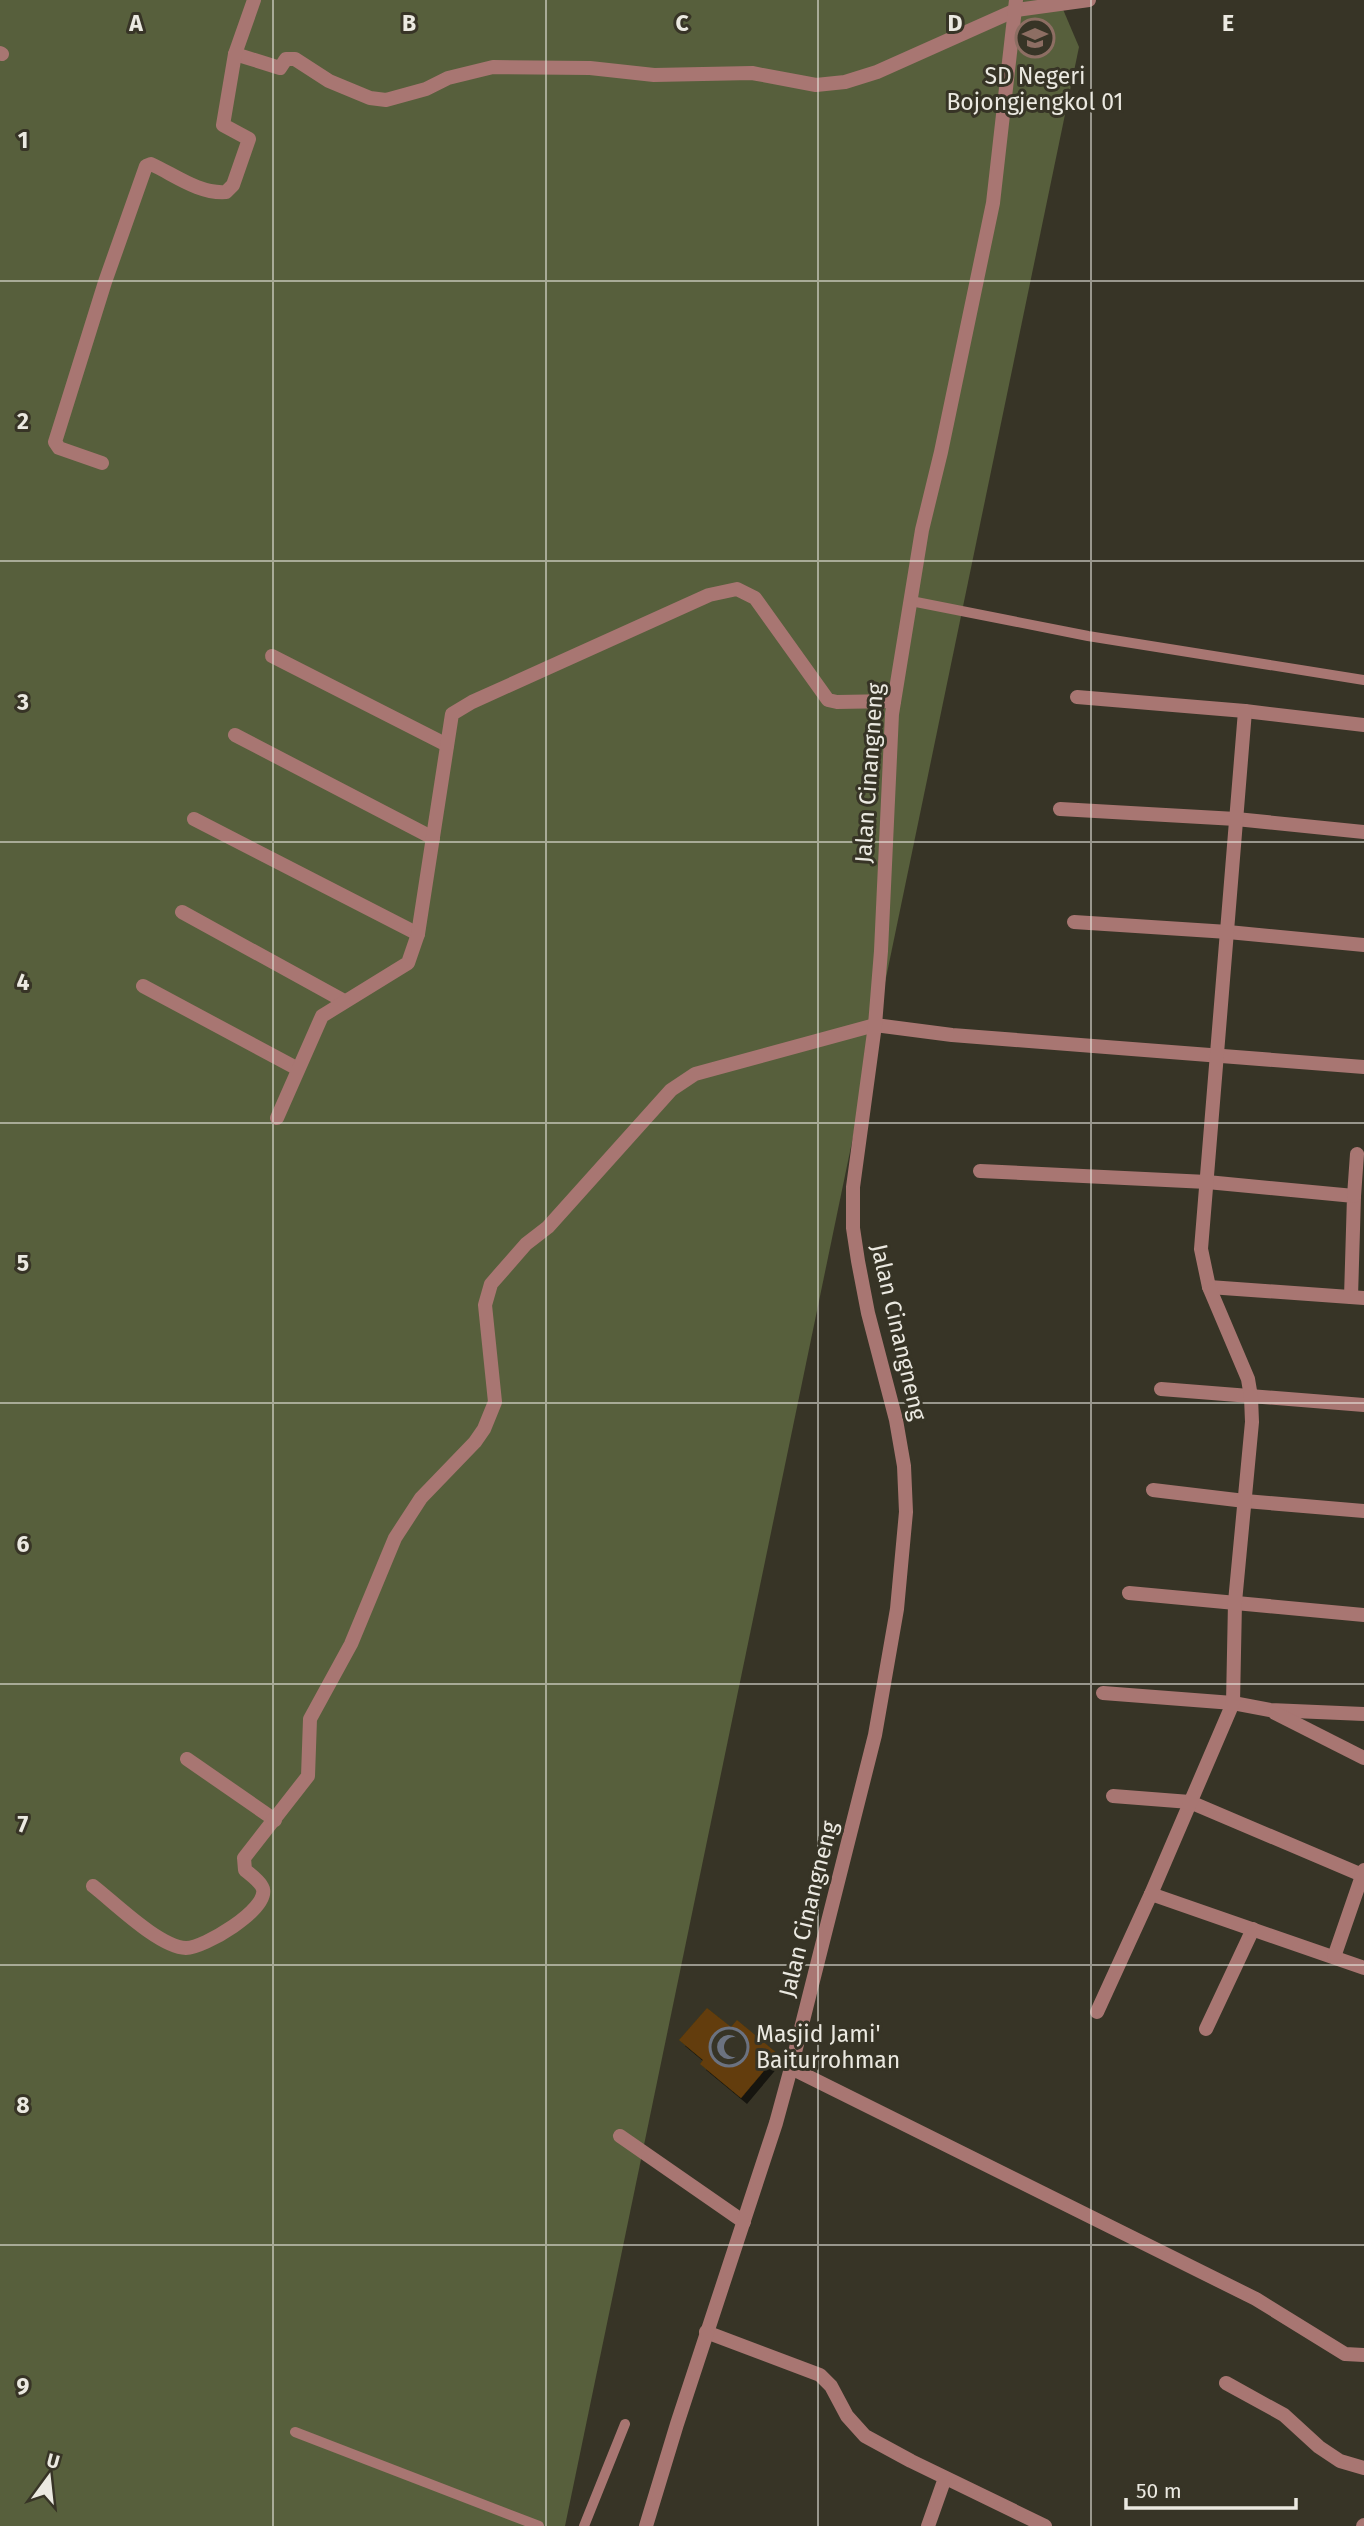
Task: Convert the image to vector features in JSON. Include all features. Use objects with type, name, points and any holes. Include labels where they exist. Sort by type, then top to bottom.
[{"type":"street","points":[[102,463],[59,448],[55,442],[105,282],[146,166],[151,164],[216,193],[226,192],[233,185],[250,142],[247,136],[223,125],[235,54],[254,0]]},
{"type":"street","points":[[235,54],[280,68],[286,59],[295,59],[329,81],[370,98],[386,100],[426,89],[448,78],[493,67],[590,68],[654,75],[751,73],[816,85],[845,82],[877,72],[1016,5],[1089,0]]},
{"type":"street","name":"Jalan Cinangneng","points":[[646,2526],[706,2332],[776,2123],[875,1735],[897,1609],[906,1512],[904,1466],[896,1420],[868,1313],[853,1228],[853,1187],[875,1026],[885,899],[886,803],[894,701],[922,530],[993,203],[1016,5]]},
{"type":"street","points":[[277,1118],[322,1016],[408,963],[418,934],[452,714],[472,702],[709,595],[737,589],[755,598],[828,700],[894,701]]},
{"type":"street","points":[[272,656],[447,745]]},
{"type":"street","points":[[1077,697],[1245,711],[1364,725]]},
{"type":"street","points":[[1097,2012],[1233,1703],[1236,1602],[1252,1422],[1251,1396],[1248,1379],[1209,1287],[1201,1249],[1245,711]]},
{"type":"street","points":[[235,735],[433,838]]},
{"type":"street","points":[[1060,809],[1236,819],[1364,832]]},
{"type":"street","points":[[194,819],[418,934]]},
{"type":"street","points":[[181,912],[344,1001]]},
{"type":"street","points":[[1074,922],[1228,932],[1364,945]]},
{"type":"street","points":[[143,986],[298,1069]]},
{"type":"street","points":[[93,1886],[166,1941],[185,1948],[202,1945],[229,1930],[260,1900],[263,1895],[261,1885],[245,1870],[244,1858],[309,1776],[310,1719],[351,1644],[395,1538],[421,1498],[475,1442],[484,1429],[495,1402],[485,1306],[491,1284],[526,1244],[548,1227],[681,1082],[695,1074],[722,1066],[875,1026],[952,1035],[1364,1067]]},
{"type":"street","points":[[1209,1287],[1358,1298],[1354,1196],[1357,1154]]},
{"type":"street","points":[[980,1171],[1207,1182],[1354,1196]]},
{"type":"street","points":[[1161,1389],[1364,1405]]},
{"type":"street","points":[[1153,1490],[1244,1502],[1364,1511]]},
{"type":"street","points":[[1129,1593],[1364,1615]]},
{"type":"street","points":[[1103,1693],[1233,1703],[1270,1710],[1364,1714]]},
{"type":"street","points":[[1270,1710],[1364,1758]]},
{"type":"street","points":[[187,1759],[275,1820]]},
{"type":"street","points":[[1113,1796],[1190,1801],[1363,1873],[1334,1957]]},
{"type":"street","points":[[1151,1894],[1364,1969]]},
{"type":"street","points":[[1206,2029],[1253,1929]]},
{"type":"street","points":[[791,2068],[1256,2299],[1345,2354],[1364,2355]]},
{"type":"street","points":[[620,2136],[744,2222]]},
{"type":"street","points":[[706,2332],[820,2375],[831,2386],[847,2416],[865,2436],[1026,2522],[1045,2526]]},
{"type":"street","points":[[1226,2383],[1284,2415],[1340,2461],[1364,2468]]},
{"type":"street","points":[[928,2526],[945,2478]]},
{"type":"lane","points":[[911,601],[1088,636],[1364,680]]},
{"type":"lane","points":[[584,2526],[625,2424]]},
{"type":"lane","points":[[295,2432],[539,2526]]},
{"type":"green space","points":[[0,0],[1059,0],[1079,47],[565,2526],[0,2526]]},
{"type":"building","name":"Masjid Jami' Baiturrohman","points":[[707,2008],[731,2027],[737,2020],[778,2054],[741,2098],[700,2064],[703,2060],[679,2040]]},
{"type":"place","name":"SD Negeri Bojongjengkol 01","points":[[1035,38]]},
{"type":"place","name":"Masjid Jami' Baiturrohman","points":[[729,2047]]}]
